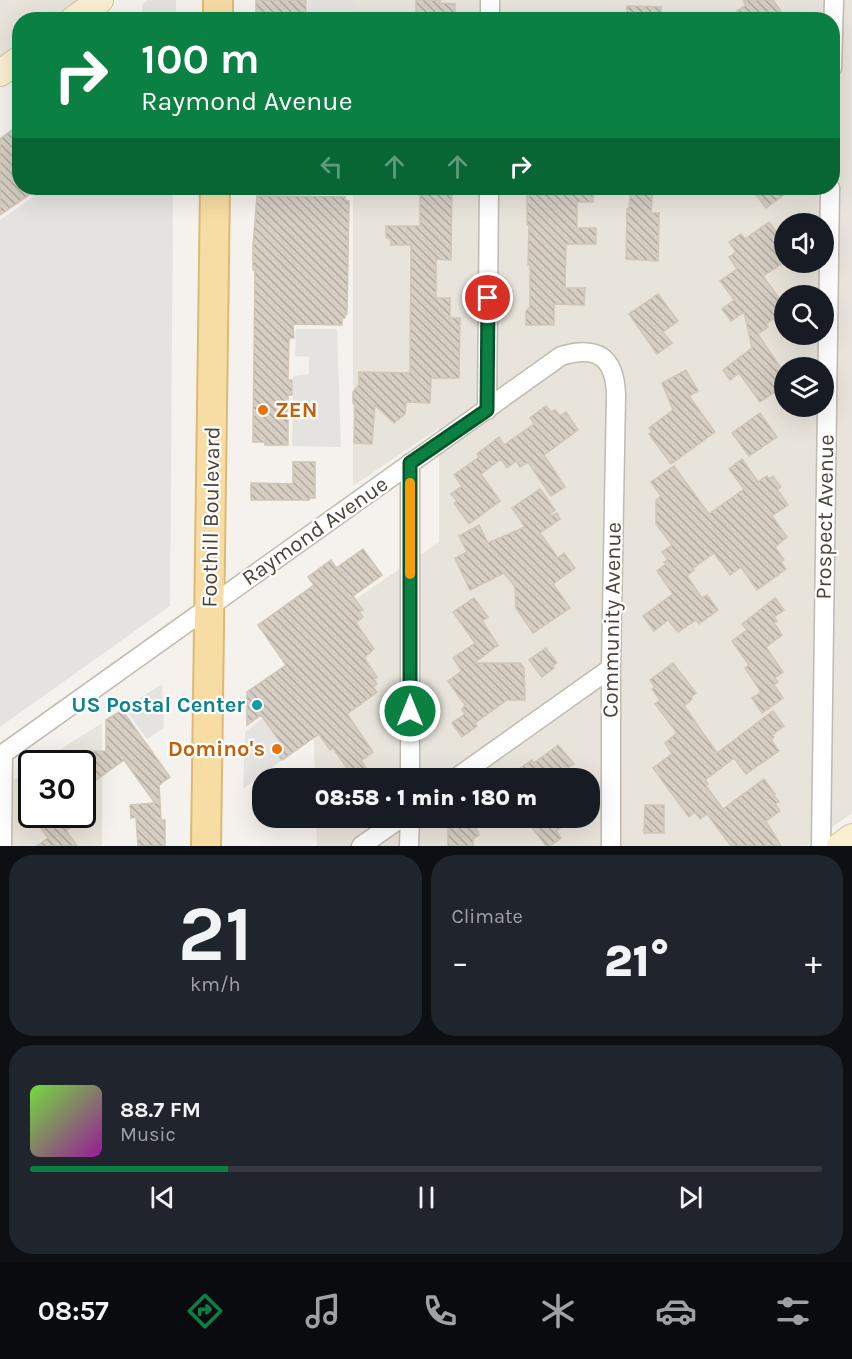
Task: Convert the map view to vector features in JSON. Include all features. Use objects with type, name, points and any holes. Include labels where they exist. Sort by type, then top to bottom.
[{"type":"main road","name":"Foothill Boulevard","points":[[206,846],[215,195]]},
{"type":"street","points":[[84,12],[100,0]]},
{"type":"street","points":[[487,410],[489,195]]},
{"type":"street","name":"Prospect Avenue","points":[[821,846],[830,195]]},
{"type":"street","name":"Raymond Avenue","points":[[2,755],[209,605],[561,356],[573,352],[590,352],[605,359],[613,370],[616,395]]},
{"type":"street","name":"Community Avenue","points":[[611,846],[611,668],[616,395]]},
{"type":"street","points":[[410,463],[410,768]]},
{"type":"street","points":[[470,768],[611,668]]},
{"type":"street","points":[[2,755],[2,846]]},
{"type":"street","points":[[361,846],[387,828]]},
{"type":"street","points":[[409,846],[410,828]]},
{"type":"street","points":[[840,846],[852,837]]},
{"type":"shaded area","points":[[0,0],[79,0],[62,12],[12,12],[12,49],[0,58]]},
{"type":"shaded area","points":[[147,0],[176,0],[176,12],[142,12],[142,5]]},
{"type":"shaded area","points":[[308,0],[355,0],[355,12],[307,12]]},
{"type":"shaded area","points":[[355,0],[852,0],[852,813],[807,846],[317,846],[316,828],[600,828],[600,768],[315,768],[312,674],[306,633],[439,542],[439,428],[353,486],[353,195],[840,195],[840,12],[354,12]]},
{"type":"shaded area","points":[[36,195],[173,195],[170,606],[0,727],[0,220]]},
{"type":"shaded area","points":[[296,329],[337,329],[341,447],[292,446],[293,376],[309,374],[309,357],[295,356]]},
{"type":"shaded area","points":[[162,684],[164,728],[147,739],[124,708]]},
{"type":"shaded area","points":[[268,714],[281,743],[274,748],[282,760],[271,768],[252,768],[252,782],[243,789],[245,732]]},
{"type":"shaded area","points":[[102,723],[102,846],[0,846],[0,789],[18,777],[18,828],[96,828],[96,750],[59,750]]},
{"type":"building","points":[[256,0],[306,0],[306,12],[256,12]]},
{"type":"building","points":[[416,0],[440,0],[440,3],[455,4],[455,12],[416,12]]},
{"type":"building","points":[[743,0],[773,0],[781,12],[738,12],[746,5]]},
{"type":"building","points":[[627,6],[661,7],[661,12],[627,12]]},
{"type":"building","points":[[12,130],[12,195],[29,195],[0,215],[0,139]]},
{"type":"building","points":[[420,195],[452,195],[451,260],[436,259],[436,298],[450,298],[450,318],[460,318],[459,378],[431,378],[430,403],[406,402],[405,414],[394,423],[375,405],[372,444],[354,443],[353,392],[359,385],[359,372],[410,373],[411,245],[391,245],[391,239],[386,238],[386,226],[420,226]]},
{"type":"building","points":[[593,195],[593,202],[577,202],[577,228],[596,228],[596,244],[566,244],[565,288],[585,288],[584,305],[554,304],[554,325],[526,325],[526,311],[530,307],[527,196]]},
{"type":"building","points":[[630,195],[652,195],[651,213],[659,213],[658,261],[626,259],[627,209],[629,209]]},
{"type":"building","points":[[756,195],[784,195],[766,208]]},
{"type":"building","points":[[257,196],[345,197],[345,200],[349,201],[347,314],[345,318],[342,318],[342,325],[293,324],[294,338],[289,338],[288,380],[292,380],[292,395],[288,395],[288,445],[265,445],[265,442],[253,442],[255,270],[253,270],[253,246]]},
{"type":"building","points":[[769,222],[774,229],[774,269],[763,276],[774,291],[774,318],[766,324],[768,327],[758,334],[774,358],[774,392],[760,402],[739,373],[730,380],[723,370],[752,348],[744,312],[731,321],[722,309],[734,300],[720,281],[737,269],[729,257],[736,252],[729,242],[741,234],[745,239]]},
{"type":"building","points":[[658,294],[678,321],[663,332],[672,343],[657,354],[629,314]]},
{"type":"building","points":[[686,370],[698,391],[689,396],[715,432],[671,464],[649,434],[652,432],[649,428],[673,410],[662,383]]},
{"type":"building","points":[[546,406],[551,412],[555,410],[560,416],[566,412],[578,430],[544,455],[565,487],[551,496],[528,462],[520,467],[516,461],[507,468],[501,459],[481,474],[500,501],[469,524],[454,503],[457,501],[451,494],[462,486],[454,475],[479,457],[477,454],[499,437],[504,445],[534,424],[530,418]]},
{"type":"building","points":[[760,413],[777,437],[749,456],[732,433]]},
{"type":"building","points":[[742,459],[758,482],[767,476],[769,479],[773,476],[781,487],[777,489],[788,505],[772,516],[787,537],[775,547],[784,560],[781,562],[786,569],[757,590],[741,567],[730,575],[714,553],[693,568],[694,570],[687,576],[702,598],[707,595],[718,610],[699,624],[696,620],[678,632],[668,620],[654,631],[643,616],[673,594],[657,571],[668,560],[662,552],[672,545],[656,524],[656,500],[661,496],[651,482],[674,466],[709,514],[744,489],[729,469]]},
{"type":"building","points":[[293,462],[315,462],[315,498],[309,500],[251,500],[251,483],[293,484]]},
{"type":"building","points":[[540,489],[555,510],[550,514],[551,516],[557,513],[560,519],[540,533],[558,558],[564,553],[575,568],[553,584],[570,608],[533,633],[516,608],[515,587],[504,573],[470,590],[455,558],[467,552],[459,536],[479,525],[488,543],[525,527],[512,508]]},
{"type":"building","points":[[363,549],[382,575],[353,596],[363,610],[359,612],[363,617],[356,623],[374,649],[364,658],[377,677],[374,679],[377,684],[373,687],[377,692],[347,714],[373,752],[361,761],[366,768],[347,768],[333,748],[330,750],[319,734],[282,760],[273,748],[281,743],[261,715],[247,725],[247,692],[286,665],[258,625],[314,585],[308,577],[331,560],[336,568]]},
{"type":"building","points":[[474,598],[488,617],[482,621],[498,645],[474,663],[520,663],[524,668],[525,700],[507,700],[475,723],[477,726],[462,737],[452,723],[465,714],[462,710],[465,705],[448,681],[462,671],[453,658],[475,643],[453,612]]},
{"type":"building","points":[[775,598],[784,610],[774,617],[777,621],[774,623],[782,635],[766,647],[783,672],[775,678],[778,682],[774,685],[783,698],[762,713],[752,698],[761,692],[745,668],[749,665],[732,641],[747,630],[742,624]]},
{"type":"building","points":[[546,648],[557,663],[542,677],[529,660]]},
{"type":"building","points":[[673,663],[696,693],[684,706],[717,753],[773,711],[784,726],[772,735],[774,737],[771,740],[779,751],[746,774],[734,758],[705,780],[708,784],[706,786],[723,809],[764,779],[779,802],[775,804],[780,811],[766,821],[781,846],[731,846],[707,814],[700,819],[695,812],[689,817],[653,768],[672,754],[665,743],[677,733],[655,704],[660,700],[652,689],[655,687],[650,680]]},
{"type":"building","points":[[122,710],[170,777],[159,785],[161,820],[165,820],[165,846],[138,846],[136,817],[131,818],[130,805],[155,803],[124,760],[96,780],[96,751],[106,751],[106,720]]},
{"type":"building","points":[[558,745],[574,764],[570,768],[520,768],[532,760],[534,763]]},
{"type":"building","points":[[645,805],[664,805],[664,833],[644,833]]},
{"type":"building","points":[[41,828],[70,828],[66,830],[77,846],[37,846],[48,838]]},
{"type":"building","points":[[448,828],[476,828],[479,835],[473,839],[473,846],[448,846]]},
{"type":"building","points":[[532,828],[560,828],[556,831],[561,838],[550,846],[546,846]]},
{"type":"slow traffic","points":[[410,483],[410,574]]},
{"type":"place","name":"ZEN","points":[[263,410]]},
{"type":"place","name":"US Postal Center","points":[[257,705]]},
{"type":"place","name":"Domino's","points":[[277,749]]},
{"type":"route","points":[[410,711],[410,463],[487,410],[488,298]]}]
